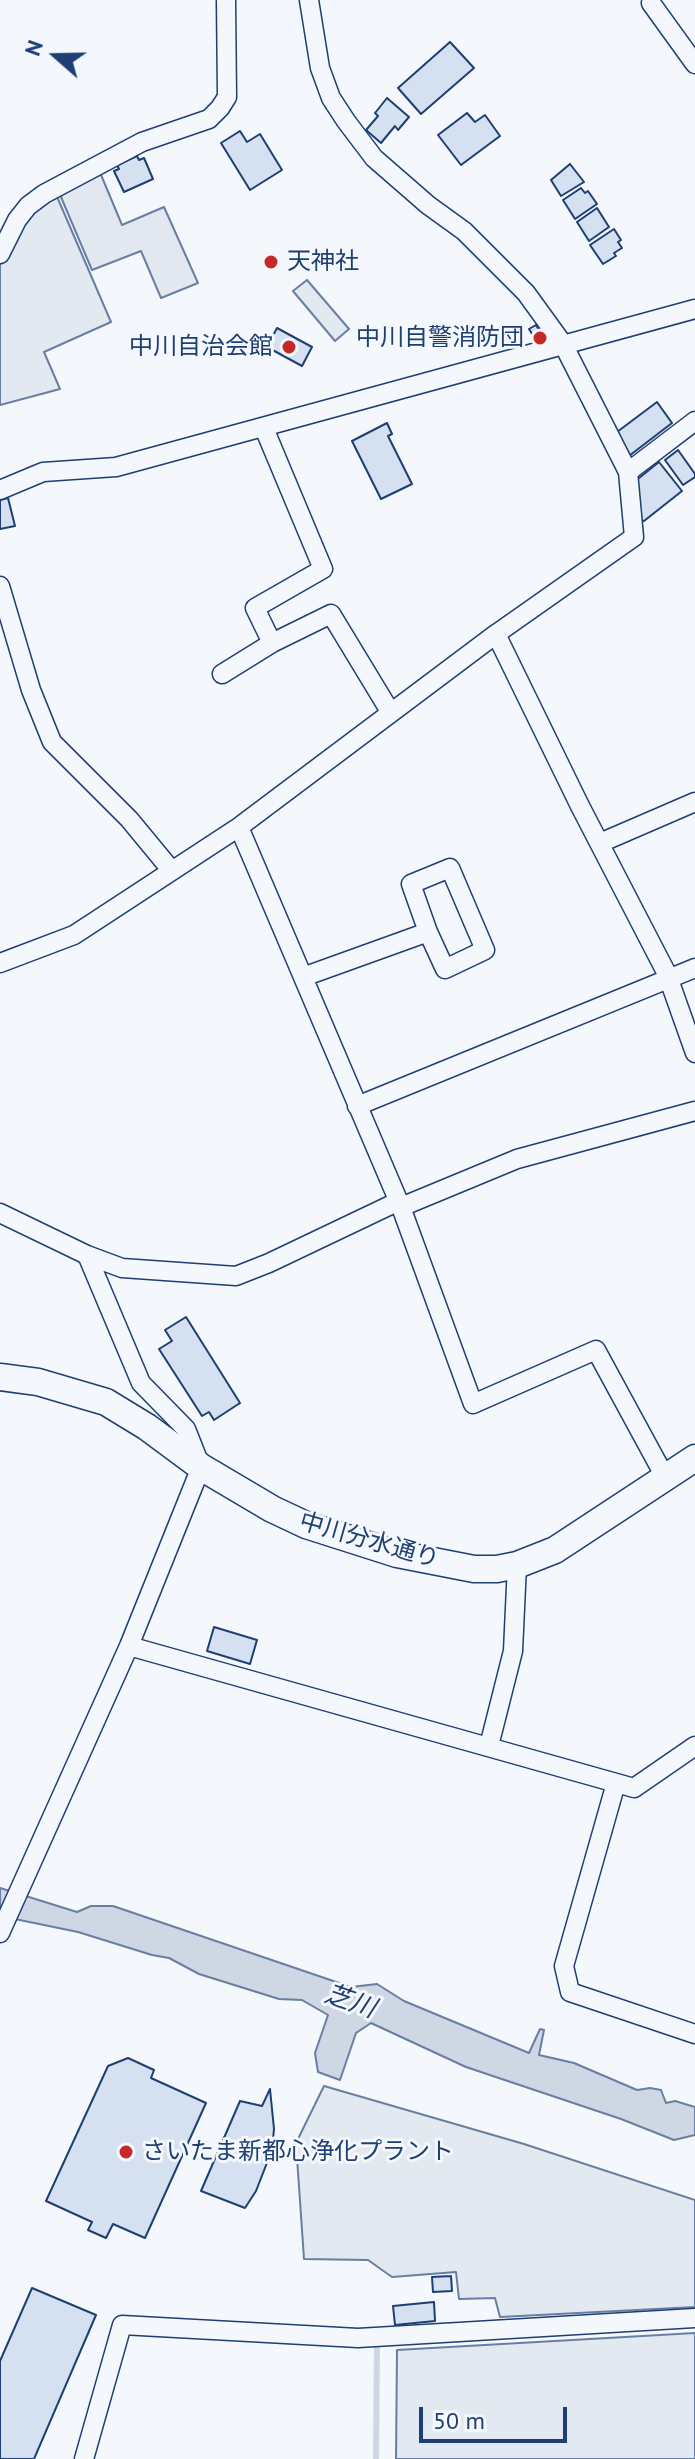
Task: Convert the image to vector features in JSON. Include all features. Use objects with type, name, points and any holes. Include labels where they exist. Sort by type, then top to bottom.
[{"type":"street","points":[[0,254],[17,220],[28,206],[44,194],[142,142],[209,119],[220,108],[227,97],[226,0]]},
{"type":"street","points":[[0,963],[74,935],[239,827],[496,634],[634,537],[628,472],[563,344],[526,293],[464,231],[428,205],[374,158],[346,121],[331,98],[320,68],[309,0]]},
{"type":"street","points":[[651,3],[695,64]]},
{"type":"street","points":[[0,490],[43,472],[116,467],[695,309]]},
{"type":"street","points":[[628,472],[695,421]]},
{"type":"street","points":[[264,428],[323,569],[255,608],[272,643]]},
{"type":"street","points":[[0,589],[31,690],[52,742],[129,819],[172,871]]},
{"type":"street","points":[[222,674],[272,643],[331,614],[391,713]]},
{"type":"street","points":[[496,634],[669,980],[695,1053]]},
{"type":"street","points":[[600,843],[695,802]]},
{"type":"street","points":[[239,827],[399,1204],[473,1404],[596,1350],[665,1477]]},
{"type":"street","points":[[450,868],[485,950],[445,969],[428,932],[411,884],[450,868]]},
{"type":"street","points":[[303,977],[428,932]]},
{"type":"street","points":[[357,1106],[695,968]]},
{"type":"street","points":[[0,1213],[87,1255],[122,1268],[236,1276],[399,1204],[517,1159],[695,1111]]},
{"type":"street","points":[[0,1933],[129,1646],[201,1467],[186,1429],[141,1383],[87,1255]]},
{"type":"street","name":"中川分水通り","points":[[0,1377],[38,1382],[106,1402],[147,1427],[201,1467],[272,1509],[339,1537],[397,1554],[474,1569],[517,1565],[555,1550],[695,1458]]},
{"type":"street","points":[[489,1746],[513,1651],[517,1565]]},
{"type":"street","points":[[129,1646],[634,1788],[695,1746]]},
{"type":"street","points":[[616,1783],[564,1966],[570,1992],[695,2034]]},
{"type":"street","points":[[84,2459],[122,2325],[358,2338],[695,2318]]},
{"type":"shaded area","points":[[99,170],[122,225],[164,207],[198,283],[161,298],[141,251],[92,270],[58,190]]},
{"type":"shaded area","points":[[55,192],[111,322],[44,352],[60,389],[0,405],[0,258],[17,224]]},
{"type":"shaded area","points":[[307,280],[349,329],[335,341],[293,291]]},
{"type":"shaded area","points":[[324,2086],[524,2144],[695,2200],[695,2307],[500,2317],[495,2298],[459,2299],[456,2272],[392,2277],[368,2260],[304,2259],[296,2143]]},
{"type":"shaded area","points":[[695,2333],[695,2459],[396,2459],[397,2350]]},
{"type":"water","name":"芝川","points":[[0,1888],[77,1912],[91,1906],[113,1906],[351,1987],[377,1984],[404,2001],[529,2053],[540,2029],[544,2030],[539,2055],[574,2063],[637,2090],[661,2090],[666,2103],[675,2101],[695,2107],[695,2135],[674,2140],[466,2067],[371,2023],[356,2033],[340,2080],[318,2072],[315,2053],[328,2015],[302,2000],[279,1999],[199,1974],[169,1958],[78,1932],[0,1916]]},
{"type":"building","points":[[450,42],[474,68],[421,114],[398,88]]},
{"type":"building","points":[[387,98],[409,117],[398,130],[395,126],[381,143],[366,130]]},
{"type":"building","points":[[467,113],[475,122],[485,115],[500,136],[461,165],[438,135]]},
{"type":"building","points":[[240,131],[247,142],[260,134],[282,170],[250,190],[221,143]]},
{"type":"building","points":[[137,156],[139,160],[144,158],[153,179],[124,192],[114,171],[119,169],[117,165]]},
{"type":"building","points":[[570,164],[584,182],[561,196],[551,180]]},
{"type":"building","points":[[581,188],[585,193],[588,191],[597,204],[575,219],[563,200]]},
{"type":"building","points":[[597,208],[609,227],[589,241],[577,222]]},
{"type":"building","points":[[614,229],[622,248],[603,264],[590,245]]},
{"type":"building","points":[[536,325],[546,341],[539,345],[529,329]]},
{"type":"building","points":[[277,328],[312,347],[302,366],[267,347]]},
{"type":"building","points":[[657,402],[672,423],[629,456],[613,435]]},
{"type":"building","points":[[387,423],[392,434],[388,436],[412,484],[381,499],[352,441]]},
{"type":"building","points":[[678,450],[695,474],[683,485],[665,460]]},
{"type":"building","points":[[659,462],[682,491],[644,521],[639,520],[634,482]]},
{"type":"building","points":[[8,498],[15,526],[0,529],[0,500]]},
{"type":"building","points":[[186,1317],[240,1403],[214,1420],[209,1412],[202,1416],[159,1349],[172,1341],[165,1330]]},
{"type":"building","points":[[214,1627],[257,1640],[250,1664],[207,1651]]},
{"type":"building","name":"さいたま新都心浄化プラント","points":[[128,2058],[154,2070],[151,2078],[206,2103],[145,2238],[113,2224],[106,2238],[88,2230],[92,2222],[46,2201],[108,2066]]},
{"type":"building","points":[[270,2089],[274,2129],[272,2150],[256,2191],[245,2208],[201,2191],[240,2101],[262,2106]]},
{"type":"building","points":[[451,2276],[452,2291],[433,2292],[432,2277]]},
{"type":"building","points":[[32,2288],[96,2315],[34,2459],[0,2459],[0,2361]]},
{"type":"building","points":[[434,2302],[435,2321],[395,2325],[393,2306]]},
{"type":"waterway","points":[[376,2459],[377,2339]]},
{"type":"place","name":"天神社","points":[[271,262]]},
{"type":"place","name":"中川自警消防団","points":[[540,338]]},
{"type":"place","name":"中川自治会館","points":[[289,347]]},
{"type":"place","name":"さいたま新都心浄化プラント","points":[[126,2152]]}]
